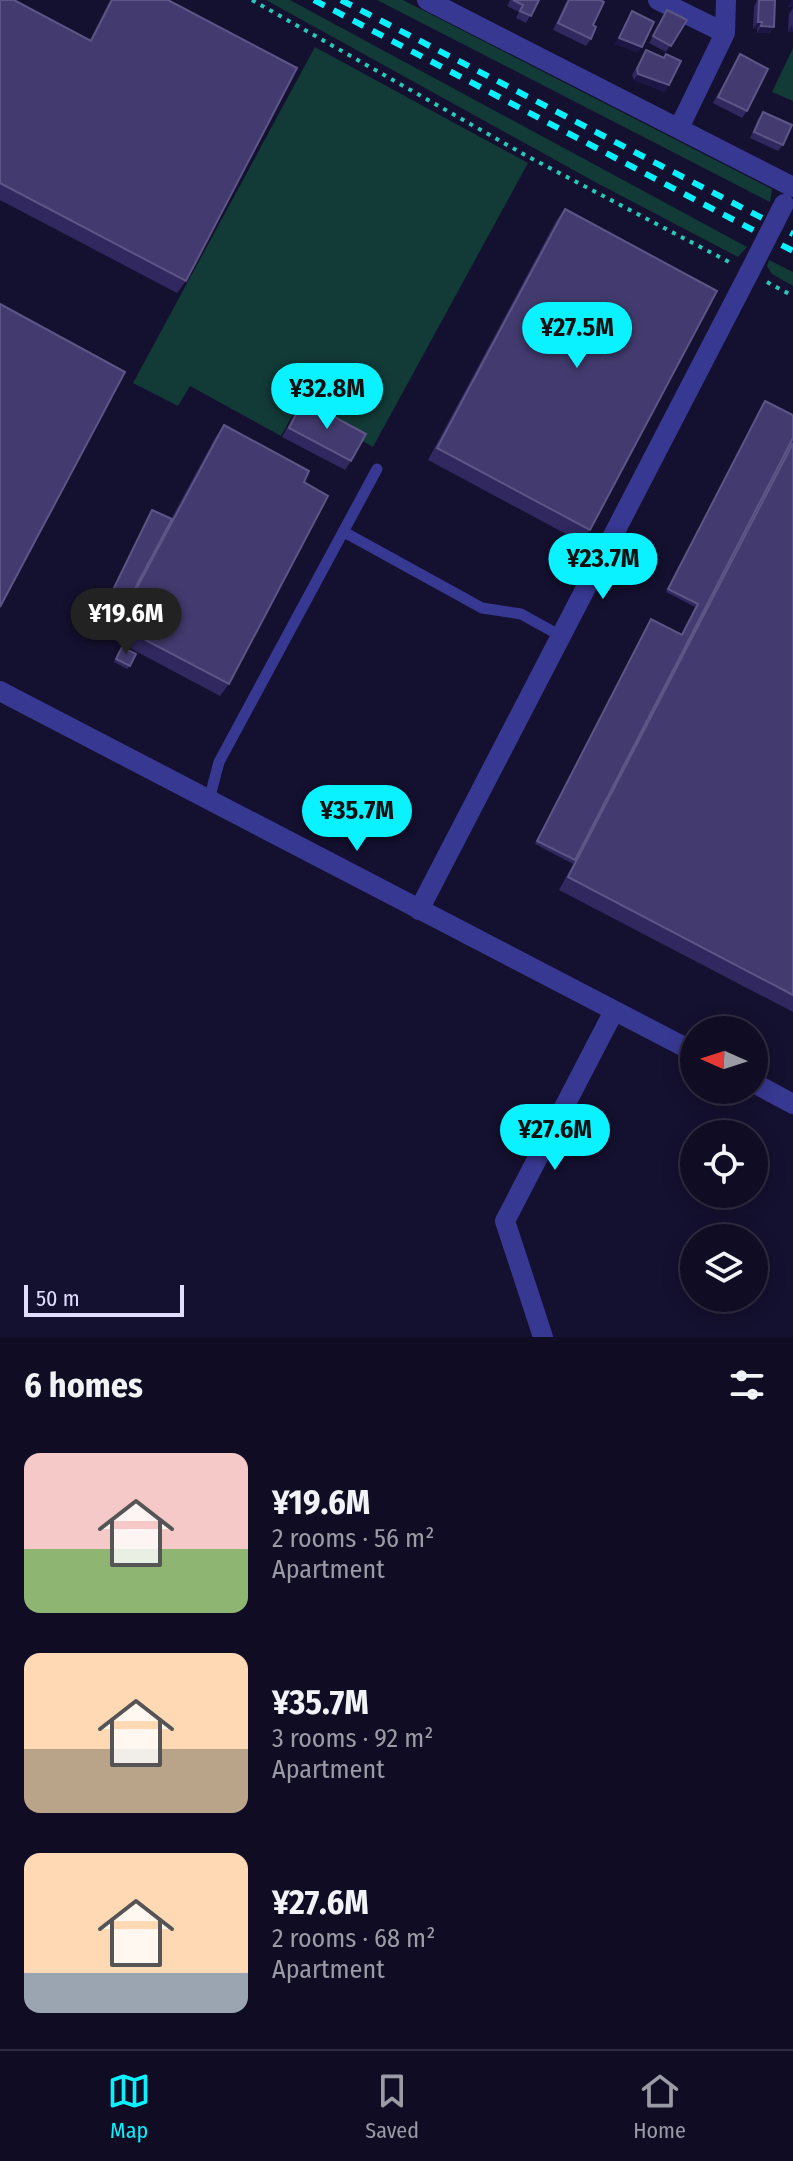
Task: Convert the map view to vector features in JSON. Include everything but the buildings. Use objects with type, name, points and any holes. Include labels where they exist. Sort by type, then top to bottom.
[{"type":"street","points":[[419,910],[790,193],[679,128],[427,0]]},
{"type":"street","points":[[658,0],[725,33]]},
{"type":"street","points":[[679,128],[725,33],[726,0]]},
{"type":"street","points":[[0,691],[680,1045]]},
{"type":"street","points":[[543,1337],[505,1221],[614,1011]]},
{"type":"street","points":[[768,1091],[793,1104]]},
{"type":"lane","points":[[209,800],[219,762],[377,469]]},
{"type":"lane","points":[[344,532],[482,608],[521,614],[561,636]]},
{"type":"path","points":[[252,0],[498,140],[793,296]]},
{"type":"green space","points":[[266,0],[290,0],[747,247],[738,257],[595,182]]},
{"type":"green space","points":[[377,0],[403,0],[772,189],[770,202]]},
{"type":"green space","points":[[315,47],[528,163],[373,447],[298,405],[281,436],[190,386],[178,406],[133,383]]},
{"type":"green space","points":[[793,48],[793,101],[772,92]]},
{"type":"green space","points":[[769,260],[793,272],[793,286],[772,274],[767,266]]},
{"type":"railway","points":[[314,0],[793,251]]},
{"type":"railway","points":[[341,0],[793,234]]}]
